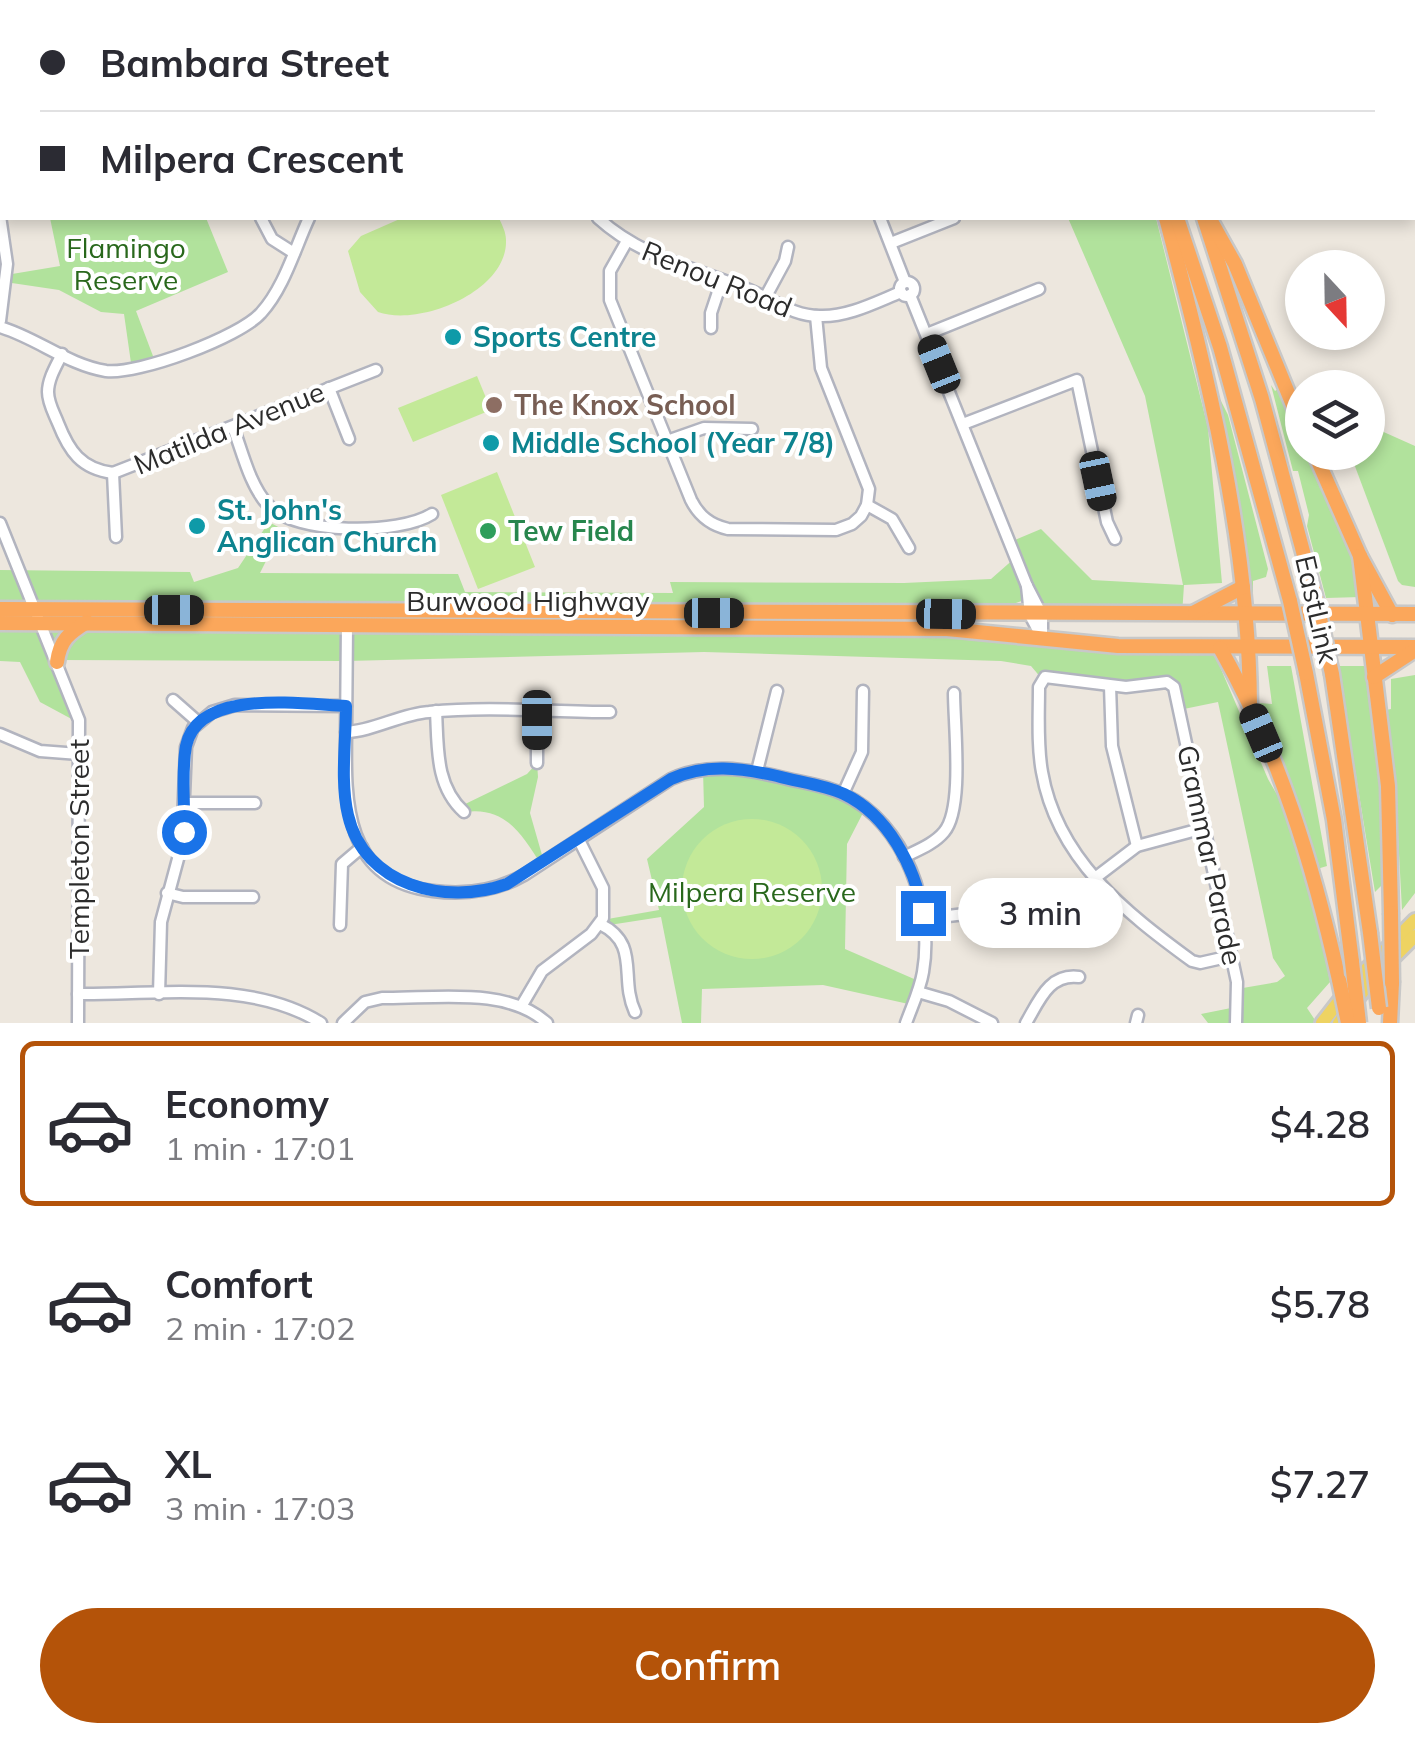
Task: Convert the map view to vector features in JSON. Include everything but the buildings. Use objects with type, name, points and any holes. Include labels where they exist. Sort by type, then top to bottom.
[{"type":"highway","points":[[1166,220],[1234,511],[1250,706]]},
{"type":"highway","name":"EastLink","points":[[1178,220],[1220,348],[1290,601],[1334,820],[1358,1023]]},
{"type":"highway","points":[[1207,220],[1234,264],[1285,386]]},
{"type":"highway","name":"EastLink","points":[[1207,220],[1262,399],[1316,600],[1332,674],[1380,1015]]},
{"type":"highway","points":[[1322,470],[1360,556],[1392,614]]},
{"type":"highway","points":[[1360,556],[1388,786],[1390,1023]]},
{"type":"highway","points":[[1189,615],[1243,587]]},
{"type":"highway","name":"Burwood Highway","points":[[0,609],[87,622],[346,626],[947,621],[1033,609],[1189,615],[1415,614]]},
{"type":"highway","name":"Burwood Highway","points":[[0,623],[36,615],[947,621],[1118,646],[1415,648]]},
{"type":"highway","points":[[57,662],[64,638],[87,622]]},
{"type":"highway","points":[[1220,648],[1250,706],[1299,825],[1348,1023]]},
{"type":"highway","points":[[1374,677],[1415,648]]},
{"type":"main road","points":[[1322,1023],[1366,969],[1415,920]]},
{"type":"main road","points":[[1339,1023],[1372,978],[1415,936]]},
{"type":"street","points":[[1,220],[8,264],[0,324],[105,370],[132,370],[236,331],[256,318],[268,305],[308,220]]},
{"type":"street","points":[[261,220],[276,243],[294,253]]},
{"type":"street","name":"Renou Road","points":[[603,220],[627,240],[662,260],[722,280],[789,310],[816,316],[844,314],[906,290]]},
{"type":"street","points":[[881,220],[1027,586],[1042,637]]},
{"type":"street","points":[[890,243],[949,220]]},
{"type":"street","points":[[627,240],[611,266],[609,295],[694,508],[720,528],[836,530],[856,521],[867,506],[868,484],[820,362],[816,316]]},
{"type":"street","points":[[766,298],[788,247]]},
{"type":"street","points":[[711,328],[711,314],[722,280]]},
{"type":"street","points":[[927,334],[1039,289]]},
{"type":"street","name":"Matilda Avenue","points":[[62,354],[49,382],[48,394],[64,440],[79,461],[113,473],[376,370]]},
{"type":"street","points":[[963,424],[1077,380],[1107,522],[1115,539]]},
{"type":"street","points":[[328,388],[349,439]]},
{"type":"street","points":[[233,427],[263,499],[292,521],[310,525],[396,526],[415,523],[432,514]]},
{"type":"street","points":[[667,440],[704,428],[752,430]]},
{"type":"street","points":[[113,473],[116,537]]},
{"type":"street","points":[[867,506],[892,519],[909,548]]},
{"type":"street","points":[[0,523],[36,615]]},
{"type":"street","points":[[1027,586],[1033,609]]},
{"type":"street","name":"Templeton Street","points":[[36,615],[78,714],[78,1023]]},
{"type":"street","points":[[346,626],[346,806],[362,847],[378,866],[404,883],[428,890],[489,890],[516,880],[681,774],[720,768],[757,772],[843,794],[881,824],[904,857],[916,884],[924,919],[925,956],[918,992],[906,1023]]},
{"type":"street","points":[[1137,846],[1112,746],[1110,686],[1048,675],[1040,687],[1040,757],[1046,790],[1062,832],[1094,878],[1134,918],[1192,961],[1200,963],[1231,956]]},
{"type":"street","name":"Grammar Parade","points":[[1110,686],[1164,682],[1174,687],[1237,982],[1236,1023]]},
{"type":"street","points":[[757,772],[777,691]]},
{"type":"street","points":[[843,794],[862,752],[863,691]]},
{"type":"street","points":[[904,857],[939,838],[952,818],[954,692]]},
{"type":"street","points":[[173,700],[198,722]]},
{"type":"street","points":[[159,994],[160,930],[180,856],[186,748],[198,722],[216,710],[235,705],[346,706]]},
{"type":"street","points":[[346,732],[436,711],[610,712]]},
{"type":"street","points":[[436,711],[442,776],[464,812]]},
{"type":"street","points":[[537,712],[537,763]]},
{"type":"street","points":[[0,734],[40,752],[80,754]]},
{"type":"street","points":[[185,803],[255,804]]},
{"type":"street","points":[[1094,878],[1137,846],[1204,828]]},
{"type":"street","points":[[522,1005],[542,971],[600,924],[605,907],[604,888],[579,840]]},
{"type":"street","points":[[340,925],[342,864],[362,847]]},
{"type":"street","points":[[167,893],[183,897],[253,897]]},
{"type":"street","points":[[924,919],[996,910],[1009,904]]},
{"type":"street","points":[[600,924],[617,934],[624,944],[630,1001],[635,1012]]},
{"type":"street","points":[[1026,1023],[1050,984],[1067,976],[1079,976]]},
{"type":"street","points":[[918,992],[954,1003],[992,1023]]},
{"type":"street","points":[[78,994],[255,997],[290,1007],[322,1023]]},
{"type":"street","points":[[344,1023],[360,1006],[376,999],[492,999],[522,1005],[547,1023]]},
{"type":"green space","name":"Flamingo Reserve","points":[[50,220],[207,220],[228,272],[136,311],[156,364],[132,370],[124,314],[101,312],[59,290],[5,282],[6,275],[60,266]]},
{"type":"green space","points":[[397,220],[500,220],[506,237],[503,258],[493,275],[477,289],[437,309],[396,315],[378,312],[360,292],[348,251],[361,236]]},
{"type":"green space","points":[[1069,220],[1156,220],[1208,428],[1222,583],[1184,585],[1182,615],[1042,615],[1027,599],[1005,607],[0,609],[0,570],[190,572],[194,582],[238,568],[269,522],[282,529],[260,573],[458,574],[465,592],[673,593],[670,582],[904,583],[991,579],[1016,557],[1010,542],[1041,529],[1092,580],[1183,585],[1145,396]]},
{"type":"green space","points":[[477,376],[491,410],[413,442],[398,408]]},
{"type":"green space","points":[[1271,385],[1275,391],[1281,387],[1285,397],[1285,440]]},
{"type":"green space","points":[[1216,399],[1220,399],[1228,415],[1268,569],[1266,577],[1253,581],[1253,598],[1250,598]]},
{"type":"green space","points":[[1385,433],[1415,446],[1415,587],[1398,581],[1356,470],[1385,470]]},
{"type":"green space","points":[[1316,470],[1347,542],[1361,597],[1326,598],[1307,526],[1309,515],[1298,471],[1293,471]]},
{"type":"green space","name":"Tew Field","points":[[497,472],[535,567],[478,589],[441,495]]},
{"type":"green space","points":[[0,623],[947,629],[1212,648],[1268,779],[1286,810],[1312,890],[1330,982],[1307,1008],[1317,1023],[1208,1023],[1201,1014],[1236,1007],[1237,989],[1277,982],[1285,976],[1273,958],[1218,702],[1179,710],[1172,685],[1132,687],[1042,679],[1031,666],[1001,661],[704,652],[346,661],[57,660],[79,723],[40,702],[20,662],[0,661]]},
{"type":"green space","points":[[1267,666],[1291,666],[1327,866],[1317,869],[1280,754],[1259,703],[1272,704]]},
{"type":"green space","points":[[1338,666],[1368,666],[1376,715],[1388,879],[1375,892]]},
{"type":"green space","points":[[1415,675],[1415,893],[1402,910],[1395,779],[1386,710],[1391,709],[1391,679]]},
{"type":"green space","points":[[537,763],[530,813],[544,862],[541,864],[511,824],[491,813],[464,812],[459,807],[527,774]]},
{"type":"green space","name":"Milpera Reserve","points":[[730,768],[834,790],[865,809],[847,844],[845,949],[921,982],[913,1005],[823,985],[702,989],[701,1023],[682,1023],[661,917],[603,926],[602,920],[659,910],[647,859],[704,807],[703,770]]},
{"type":"green space","points":[[752,819],[779,824],[802,839],[817,862],[822,889],[817,916],[802,939],[779,954],[752,959],[725,954],[702,939],[687,916],[682,889],[687,862],[702,839],[725,824]]},
{"type":"place","name":"Sports Centre","points":[[453,337]]},
{"type":"place","name":"The Knox School","points":[[494,405]]},
{"type":"place","name":"Middle School (Year 7/8)","points":[[491,443]]},
{"type":"place","name":"St. John's Anglican Church","points":[[197,526]]},
{"type":"place","name":"Tew Field","points":[[488,531]]},
{"type":"route","points":[[184,832],[186,748],[203,718],[235,705],[346,706],[346,798],[350,822],[356,838],[378,866],[412,886],[458,892],[489,890],[507,884],[671,779],[691,772],[730,768],[834,790],[861,805],[900,850],[916,884],[923,913]]}]
